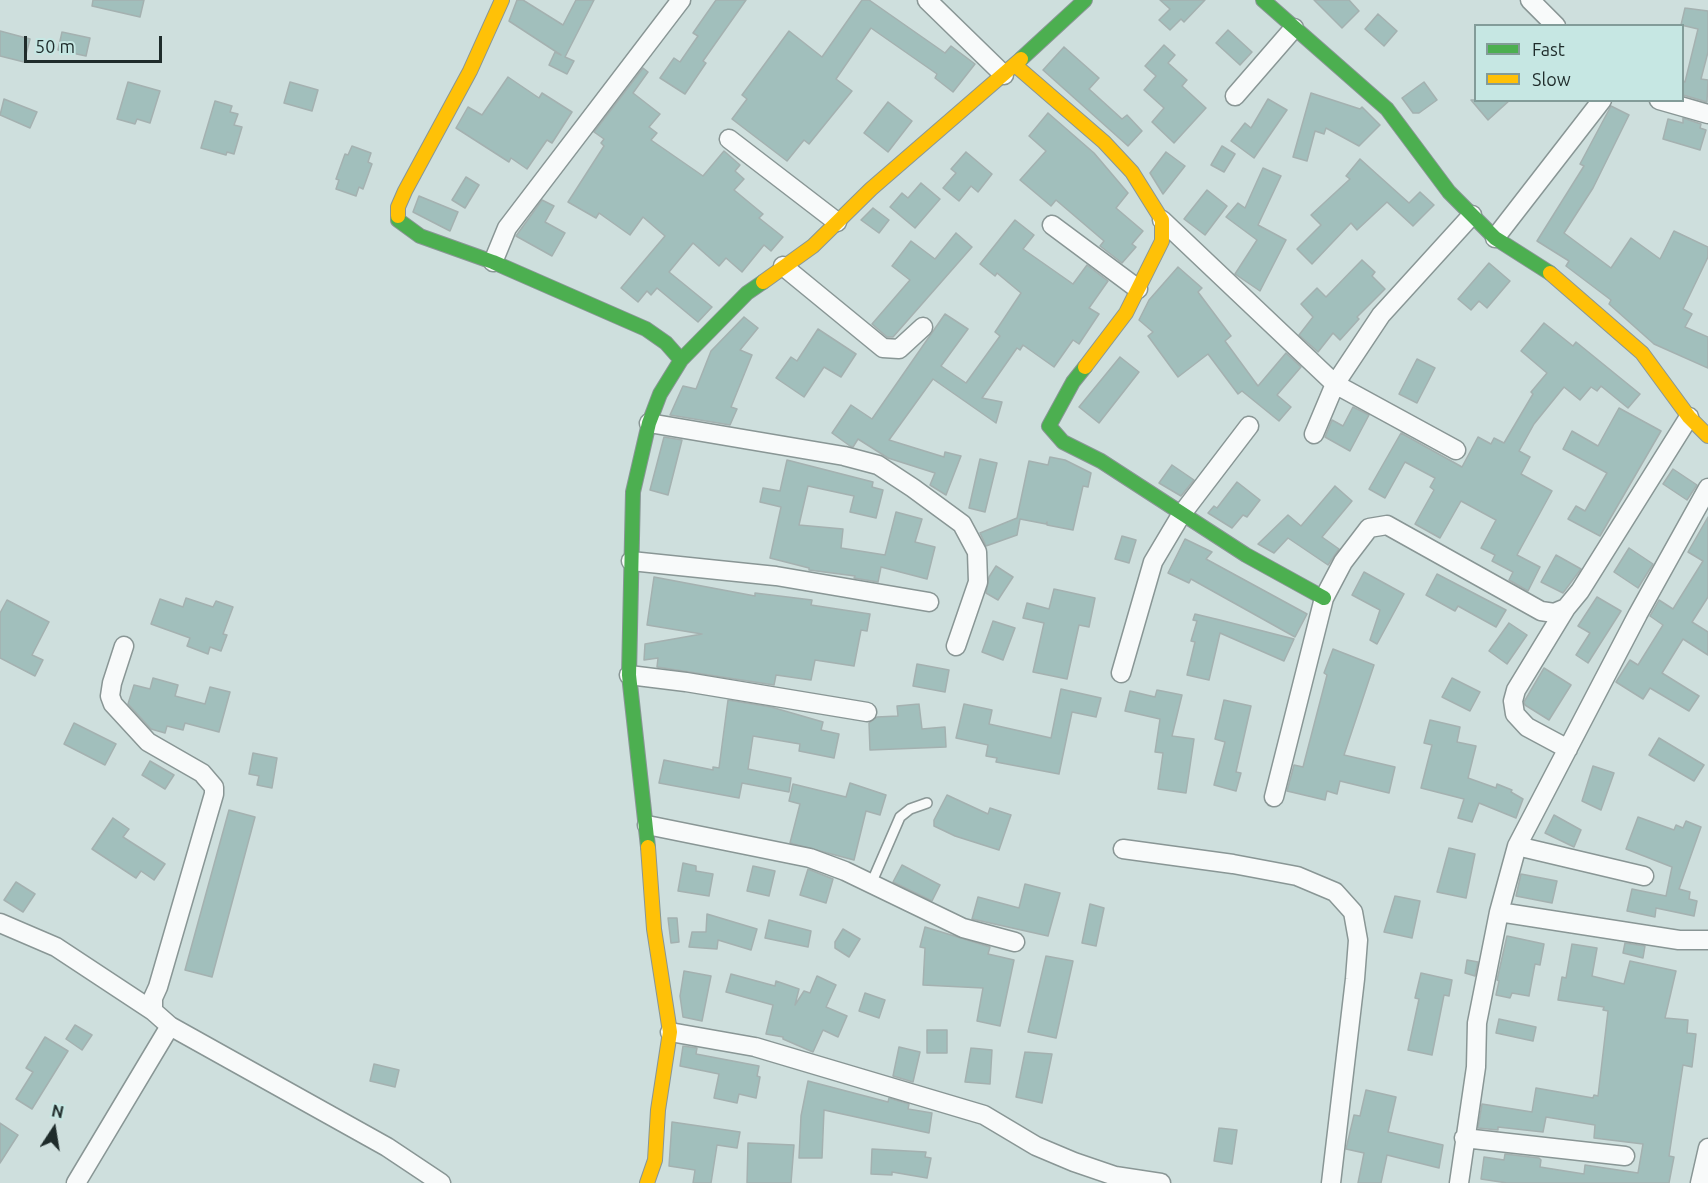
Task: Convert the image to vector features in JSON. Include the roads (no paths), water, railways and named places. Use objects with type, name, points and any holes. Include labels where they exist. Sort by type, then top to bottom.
[{"type":"street","points":[[502,0],[470,71],[405,191],[398,207],[398,220],[407,230],[420,236],[493,262],[646,329],[666,343],[681,360]]},
{"type":"street","points":[[493,262],[507,228],[681,0]]},
{"type":"street","points":[[927,0],[1009,70],[1104,142],[1132,172],[1162,220],[1335,384],[1456,450]]},
{"type":"street","points":[[647,1183],[655,1160],[658,1110],[669,1032],[654,929],[647,825],[629,675],[633,492],[649,423],[660,394],[681,360],[747,293],[813,246],[1085,0]]},
{"type":"street","points":[[1263,0],[1387,109],[1449,192],[1495,238],[1551,274],[1642,353],[1689,417],[1708,436]]},
{"type":"street","points":[[1530,0],[1554,24]]},
{"type":"street","points":[[1235,96],[1294,28]]},
{"type":"street","points":[[1495,238],[1600,102]]},
{"type":"street","points":[[1666,102],[1708,114]]},
{"type":"street","points":[[729,140],[837,222]]},
{"type":"street","points":[[1314,434],[1335,384],[1381,315],[1472,215]]},
{"type":"street","points":[[1162,220],[1162,241],[1126,313],[1073,382],[1049,426],[1063,442],[1101,460],[1181,515],[1324,598]]},
{"type":"street","points":[[1052,225],[1138,289]]},
{"type":"street","points":[[783,266],[883,348],[899,349],[923,327]]},
{"type":"street","points":[[1568,749],[1527,726],[1515,714],[1513,701],[1516,690],[1566,608],[1621,529],[1689,417]]},
{"type":"street","points":[[649,423],[844,456],[878,465],[913,488],[962,524],[977,552],[978,582],[956,646]]},
{"type":"street","points":[[1121,674],[1153,562],[1181,515],[1249,426]]},
{"type":"street","points":[[1458,1183],[1476,1068],[1477,1023],[1499,912],[1517,846],[1708,488]]},
{"type":"street","points":[[1274,797],[1324,598],[1343,562],[1369,528],[1387,525],[1541,611],[1554,614],[1566,608]]},
{"type":"street","points":[[631,561],[776,576],[929,602]]},
{"type":"street","points":[[124,646],[112,683],[110,696],[113,704],[148,742],[211,780],[214,794],[153,998],[153,1011]]},
{"type":"street","points":[[629,675],[686,682],[867,712]]},
{"type":"street","points":[[647,825],[810,858],[963,928],[1016,942]]},
{"type":"street","points":[[1517,846],[1644,876]]},
{"type":"street","points":[[1123,849],[1233,864],[1297,876],[1335,892],[1353,912],[1358,940],[1355,979],[1330,1183]]},
{"type":"street","points":[[1499,912],[1679,940],[1708,940]]},
{"type":"street","points":[[0,923],[56,947],[153,1011],[170,1026],[387,1148],[441,1183]]},
{"type":"street","points":[[76,1183],[170,1026]]},
{"type":"street","points":[[669,1032],[755,1047],[984,1115],[1036,1146],[1074,1162],[1115,1176],[1161,1183]]},
{"type":"street","points":[[1464,1138],[1625,1156]]},
{"type":"street","points":[[1700,1183],[1708,1148]]},
{"type":"lane","points":[[871,884],[900,817],[910,809],[927,803]]}]
